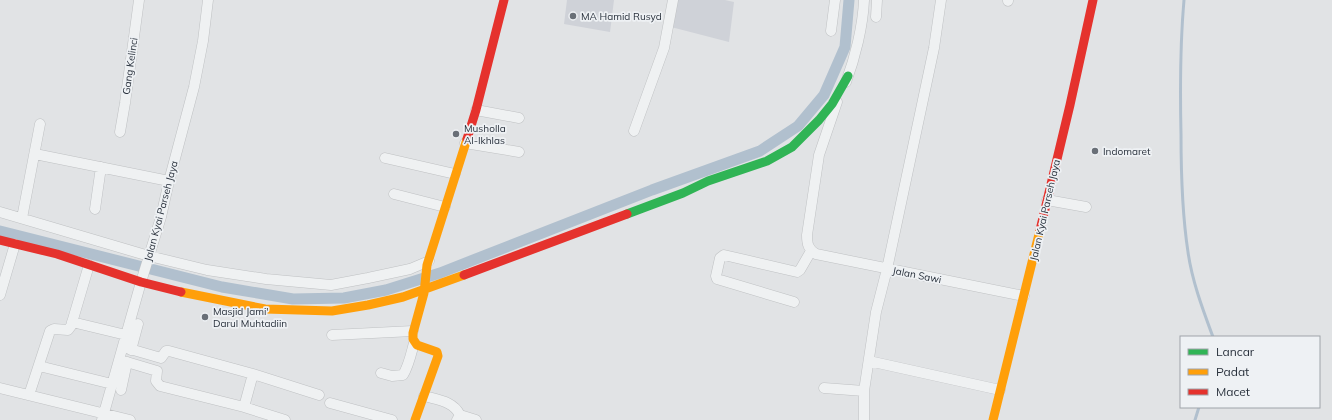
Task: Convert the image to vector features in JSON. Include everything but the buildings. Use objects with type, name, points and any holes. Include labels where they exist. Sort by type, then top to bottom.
[{"type":"street","name":"Gang Kelinci","points":[[120,132],[139,0]]},
{"type":"street","name":"Jalan Kyai Parseh Jaya","points":[[103,417],[112,384],[124,361],[127,349],[126,335],[141,280],[161,217],[194,87],[203,41],[208,0]]},
{"type":"street","points":[[381,373],[392,376],[403,375],[410,361],[414,343],[413,331],[425,291],[424,287],[428,263],[476,110],[504,0]]},
{"type":"street","points":[[634,131],[664,48],[672,0]]},
{"type":"street","points":[[831,31],[835,0]]},
{"type":"street","points":[[794,302],[717,279],[716,276],[720,258],[724,255],[795,272],[800,270],[810,251],[807,243],[807,235],[819,155],[830,120],[848,76],[857,41],[864,0]]},
{"type":"street","points":[[876,17],[877,0]]},
{"type":"street","points":[[864,420],[864,390],[876,312],[887,269],[934,48],[941,0]]},
{"type":"street","name":"Jalan Kyai Parseh Jaya","points":[[993,420],[1083,53],[1093,0]]},
{"type":"street","points":[[0,240],[57,254],[89,266],[200,296],[265,309],[332,311],[368,305],[403,297],[424,287],[505,260],[683,193],[708,181],[767,161],[792,147],[820,120],[832,104],[848,76]]},
{"type":"street","points":[[476,110],[519,118]]},
{"type":"street","points":[[22,218],[40,124]]},
{"type":"street","points":[[465,143],[519,152]]},
{"type":"street","points":[[34,154],[169,181]]},
{"type":"street","points":[[385,158],[455,174]]},
{"type":"street","points":[[95,209],[101,167]]},
{"type":"street","points":[[394,194],[445,207]]},
{"type":"street","points":[[1047,200],[1086,208]]},
{"type":"street","points":[[0,212],[148,258],[206,270],[266,279],[331,285],[410,269],[428,263]]},
{"type":"street","points":[[0,295],[15,244]]},
{"type":"street","name":"Jalan Sawi","points":[[810,251],[816,254],[887,269],[1024,296]]},
{"type":"street","points":[[29,395],[51,330],[56,328],[68,330],[71,326],[89,266]]},
{"type":"street","points":[[72,322],[126,335]]},
{"type":"street","points":[[138,324],[127,349],[161,358]]},
{"type":"street","points":[[332,335],[413,331]]},
{"type":"street","points":[[414,343],[435,350],[438,356],[415,420]]},
{"type":"street","points":[[285,420],[244,407],[160,386],[156,381],[161,358],[166,352],[169,351],[253,374],[319,395]]},
{"type":"street","points":[[121,390],[124,361],[157,371]]},
{"type":"street","points":[[869,361],[1000,390]]},
{"type":"street","points":[[39,366],[112,384]]},
{"type":"street","points":[[244,407],[253,374]]},
{"type":"street","points":[[0,388],[103,417],[130,420]]},
{"type":"street","points":[[824,388],[864,390]]},
{"type":"street","points":[[424,396],[452,405],[459,417],[476,420]]},
{"type":"street","points":[[330,403],[389,420]]},
{"type":"shaded area","points":[[567,0],[614,0],[610,32],[564,24]]},
{"type":"shaded area","points":[[675,0],[725,0],[734,2],[729,42],[671,27]]},
{"type":"waterway","points":[[0,231],[222,287],[293,299],[344,298],[386,290],[440,273],[652,190],[760,151],[798,126],[824,95],[845,47],[849,0]]},
{"type":"waterway","points":[[1184,0],[1180,84],[1184,223],[1192,274],[1213,336]]},
{"type":"waterway","points":[[1195,420],[1199,408]]},
{"type":"traffic: fast","points":[[627,214],[683,193],[708,181],[767,161],[792,147],[819,120],[832,104],[848,76]]},
{"type":"traffic: slow","points":[[415,420],[438,356],[437,352],[417,345],[413,339],[413,333],[424,293],[427,265],[467,139]]},
{"type":"traffic: slow","points":[[993,420],[1040,230]]},
{"type":"traffic: slow","points":[[181,292],[265,309],[332,311],[403,297],[464,275]]},
{"type":"traffic: jam","points":[[467,139],[476,110],[504,0]]},
{"type":"traffic: jam","points":[[1040,230],[1093,0]]},
{"type":"traffic: jam","points":[[464,275],[627,214]]},
{"type":"traffic: jam","points":[[0,240],[57,254],[141,282],[181,292]]},
{"type":"place","name":"MA Hamid Rusyd","points":[[573,16]]},
{"type":"place","name":"Musholla Al-Ikhlas","points":[[456,134]]},
{"type":"place","name":"Indomaret","points":[[1095,151]]},
{"type":"place","name":"Masjid Jami' Darul Muhtadiin","points":[[205,317]]}]
